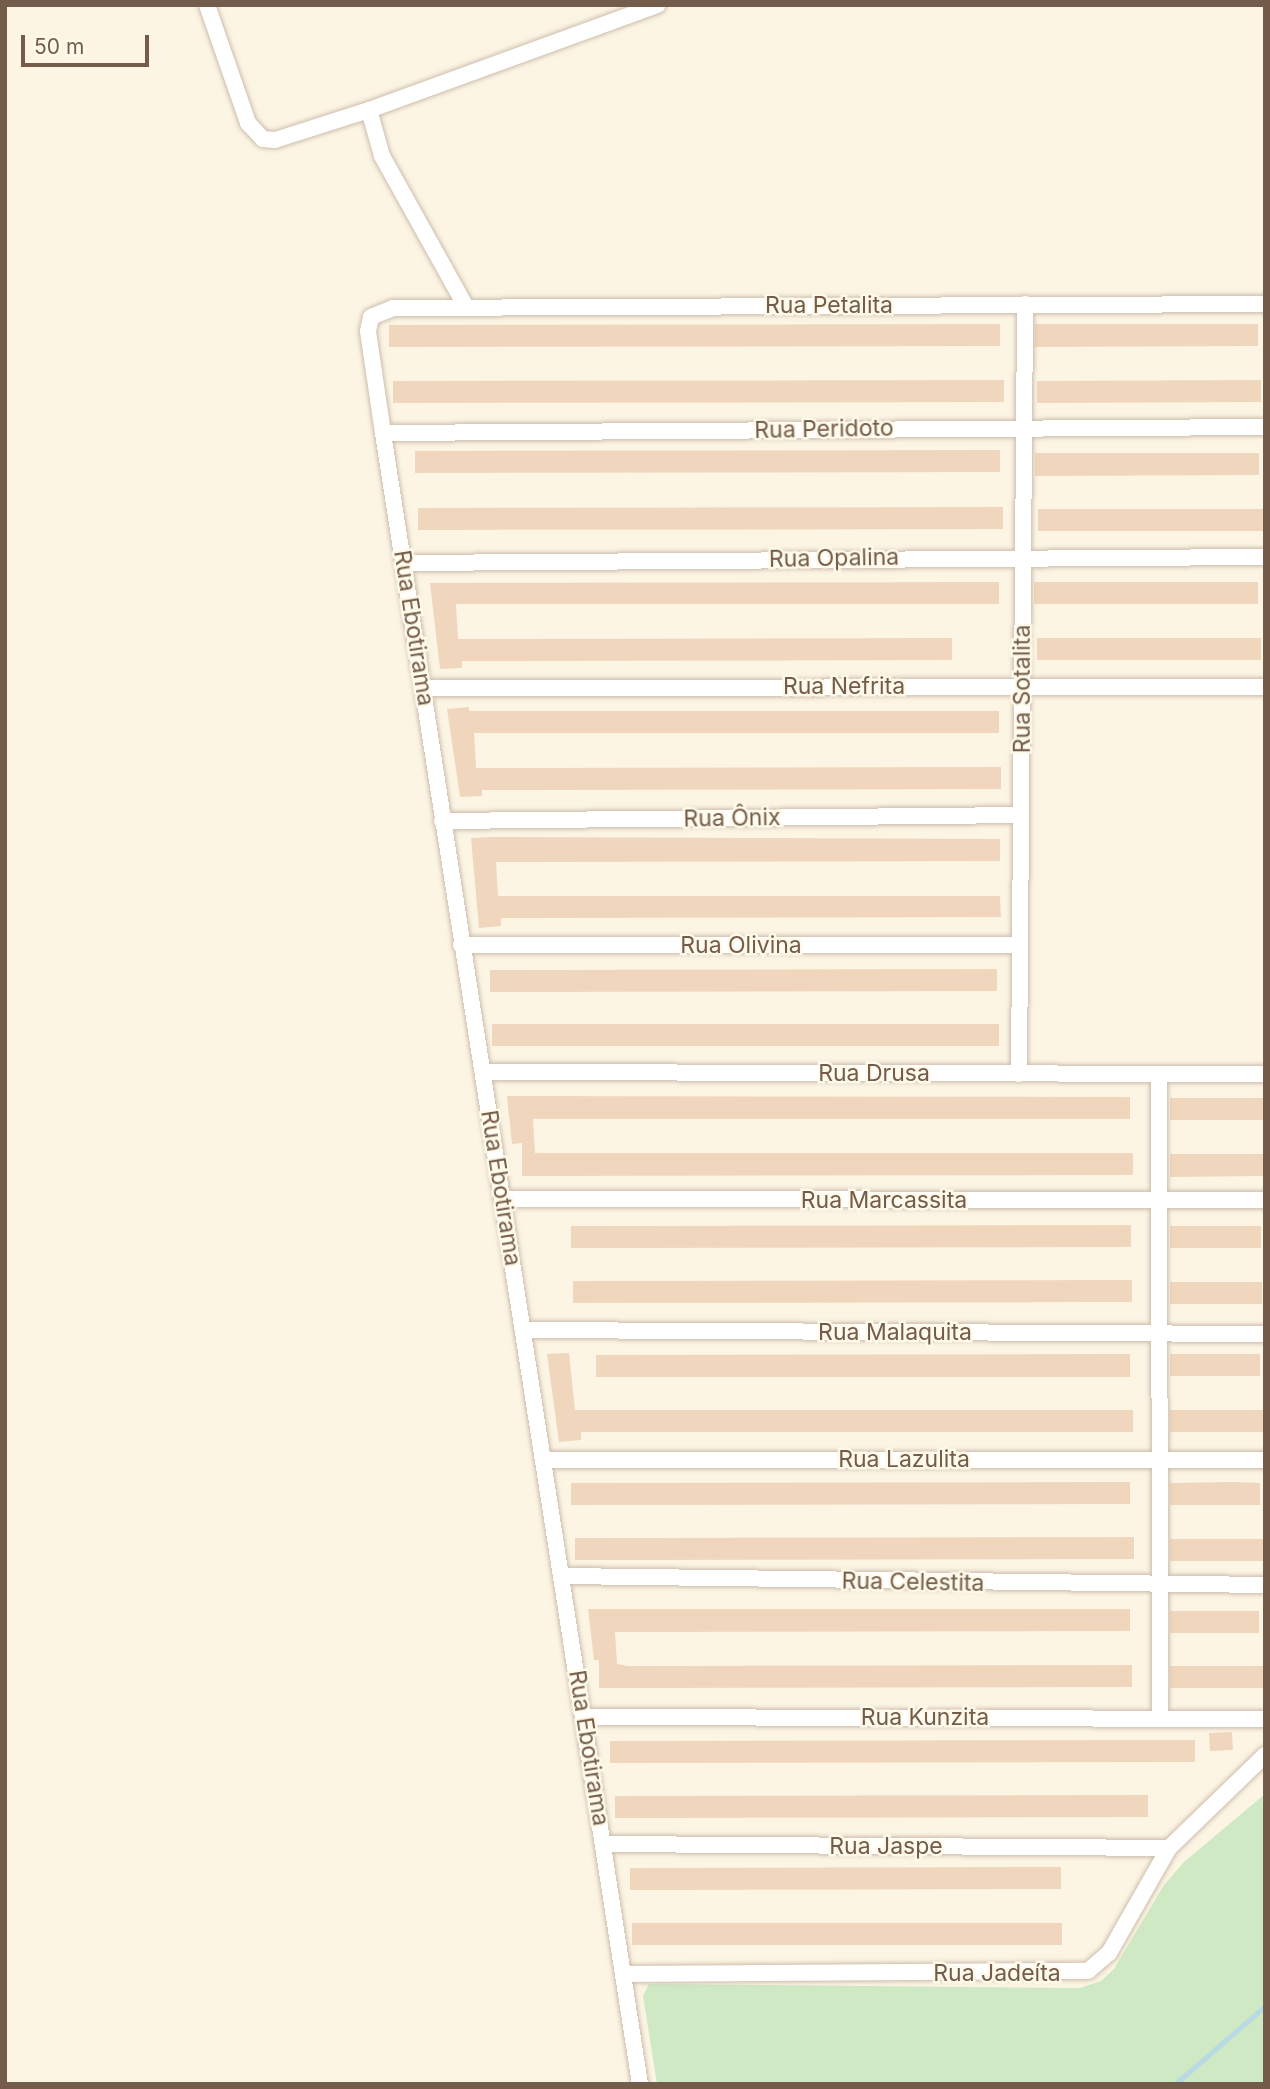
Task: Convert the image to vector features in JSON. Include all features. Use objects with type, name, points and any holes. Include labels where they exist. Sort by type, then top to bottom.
[{"type":"street","points":[[207,5],[248,122],[263,139],[275,140],[369,110],[658,5]]},
{"type":"street","points":[[369,110],[382,156],[466,307]]},
{"type":"street","name":"Rua Sotalita","points":[[1019,1074],[1025,304]]},
{"type":"street","name":"Rua Petalita","points":[[393,308],[1265,304]]},
{"type":"street","name":"Rua Ebotirama","points":[[393,308],[376,312],[368,324],[383,433],[461,945],[525,1330],[640,2084]]},
{"type":"street","name":"Rua Peridoto","points":[[383,433],[1265,427]]},
{"type":"street","name":"Rua Opalina","points":[[404,563],[1023,556],[1265,557]]},
{"type":"street","name":"Rua Nefrita","points":[[423,688],[1022,685],[1265,687]]},
{"type":"street","name":"Rua Ônix","points":[[442,821],[1021,815]]},
{"type":"street","name":"Rua Olivina","points":[[461,945],[1020,944]]},
{"type":"street","name":"Rua Drusa","points":[[483,1072],[1265,1074]]},
{"type":"street","points":[[1159,1074],[1157,1586],[1160,1717]]},
{"type":"street","name":"Rua Marcassita","points":[[502,1199],[1265,1200]]},
{"type":"street","name":"Rua Malaquita","points":[[525,1330],[1265,1334]]},
{"type":"street","name":"Rua Lazulita","points":[[543,1460],[1265,1461]]},
{"type":"street","name":"Rua Celestita","points":[[561,1576],[1157,1586],[1265,1585]]},
{"type":"street","name":"Rua Kunzita","points":[[585,1717],[1265,1719]]},
{"type":"street","name":"Rua Jadeíta","points":[[623,1974],[1088,1972],[1108,1953],[1169,1848],[1265,1755]]},
{"type":"street","name":"Rua Jaspe","points":[[603,1844],[1169,1848]]},
{"type":"green space","points":[[1265,1794],[1265,2084],[657,2084],[643,1996],[649,1984],[1080,1988],[1101,1981],[1114,1969],[1164,1885],[1184,1862]]},
{"type":"building","points":[[1000,324],[1000,346],[389,347],[389,325]]},
{"type":"building","points":[[1035,324],[1258,324],[1258,346],[1035,347]]},
{"type":"building","points":[[1004,380],[1004,402],[393,403],[393,381]]},
{"type":"building","points":[[1261,380],[1261,402],[1037,403],[1037,381]]},
{"type":"building","points":[[1000,450],[1000,472],[415,473],[415,451]]},
{"type":"building","points":[[1035,453],[1259,453],[1259,475],[1035,476]]},
{"type":"building","points":[[1003,507],[1003,529],[418,530],[418,508]]},
{"type":"building","points":[[1038,509],[1263,509],[1263,531],[1038,531]]},
{"type":"building","points":[[999,582],[999,604],[456,604],[458,639],[952,638],[952,660],[462,661],[462,668],[440,669],[430,583]]},
{"type":"building","points":[[1034,582],[1258,582],[1258,604],[1034,604]]},
{"type":"building","points":[[1037,638],[1261,638],[1261,660],[1037,660]]},
{"type":"building","points":[[469,707],[469,711],[999,711],[999,733],[474,733],[476,768],[1001,767],[1001,789],[482,790],[482,796],[460,797],[447,709]]},
{"type":"building","points":[[471,838],[1000,839],[1000,861],[496,862],[498,896],[1000,896],[1001,917],[501,918],[501,926],[479,928]]},
{"type":"building","points":[[997,969],[997,991],[490,992],[490,970]]},
{"type":"building","points":[[492,1024],[999,1024],[999,1046],[492,1046]]},
{"type":"building","points":[[507,1096],[1130,1097],[1130,1119],[533,1119],[535,1153],[1133,1153],[1133,1175],[522,1176],[522,1143],[512,1144]]},
{"type":"building","points":[[1170,1098],[1263,1098],[1263,1120],[1170,1120]]},
{"type":"building","points":[[1170,1154],[1263,1154],[1263,1176],[1170,1177]]},
{"type":"building","points":[[1131,1225],[1131,1247],[571,1248],[571,1226]]},
{"type":"building","points":[[1170,1226],[1261,1226],[1261,1248],[1170,1248]]},
{"type":"building","points":[[1132,1280],[1132,1302],[573,1303],[573,1281]]},
{"type":"building","points":[[1170,1282],[1262,1282],[1262,1304],[1170,1304]]},
{"type":"building","points":[[569,1353],[575,1410],[1133,1410],[1133,1432],[581,1432],[581,1440],[559,1442],[547,1354]]},
{"type":"building","points":[[1130,1354],[1130,1377],[596,1377],[596,1355]]},
{"type":"building","points":[[1170,1354],[1260,1354],[1260,1376],[1170,1376]]},
{"type":"building","points":[[1170,1410],[1264,1410],[1264,1432],[1170,1432]]},
{"type":"building","points":[[1130,1482],[1130,1504],[571,1505],[571,1483]]},
{"type":"building","points":[[1170,1483],[1260,1483],[1260,1505],[1170,1505]]},
{"type":"building","points":[[1134,1537],[1134,1559],[575,1560],[575,1538]]},
{"type":"building","points":[[1170,1539],[1263,1539],[1263,1561],[1170,1561]]},
{"type":"building","points":[[588,1609],[1130,1609],[1130,1631],[615,1632],[617,1664],[628,1666],[1132,1665],[1132,1687],[599,1688],[599,1660],[594,1660]]},
{"type":"building","points":[[1170,1611],[1259,1611],[1259,1633],[1170,1633]]},
{"type":"building","points":[[1170,1666],[1264,1666],[1264,1688],[1170,1688]]},
{"type":"building","points":[[1232,1732],[1233,1750],[1210,1751],[1209,1733]]},
{"type":"building","points":[[1195,1740],[1195,1762],[610,1763],[610,1741]]},
{"type":"building","points":[[1148,1795],[1148,1817],[615,1818],[615,1796]]},
{"type":"building","points":[[1061,1867],[1061,1889],[630,1890],[630,1868]]},
{"type":"building","points":[[632,1923],[1062,1923],[1062,1945],[632,1945]]},
{"type":"waterway","points":[[1175,2084],[1265,2006]]}]
